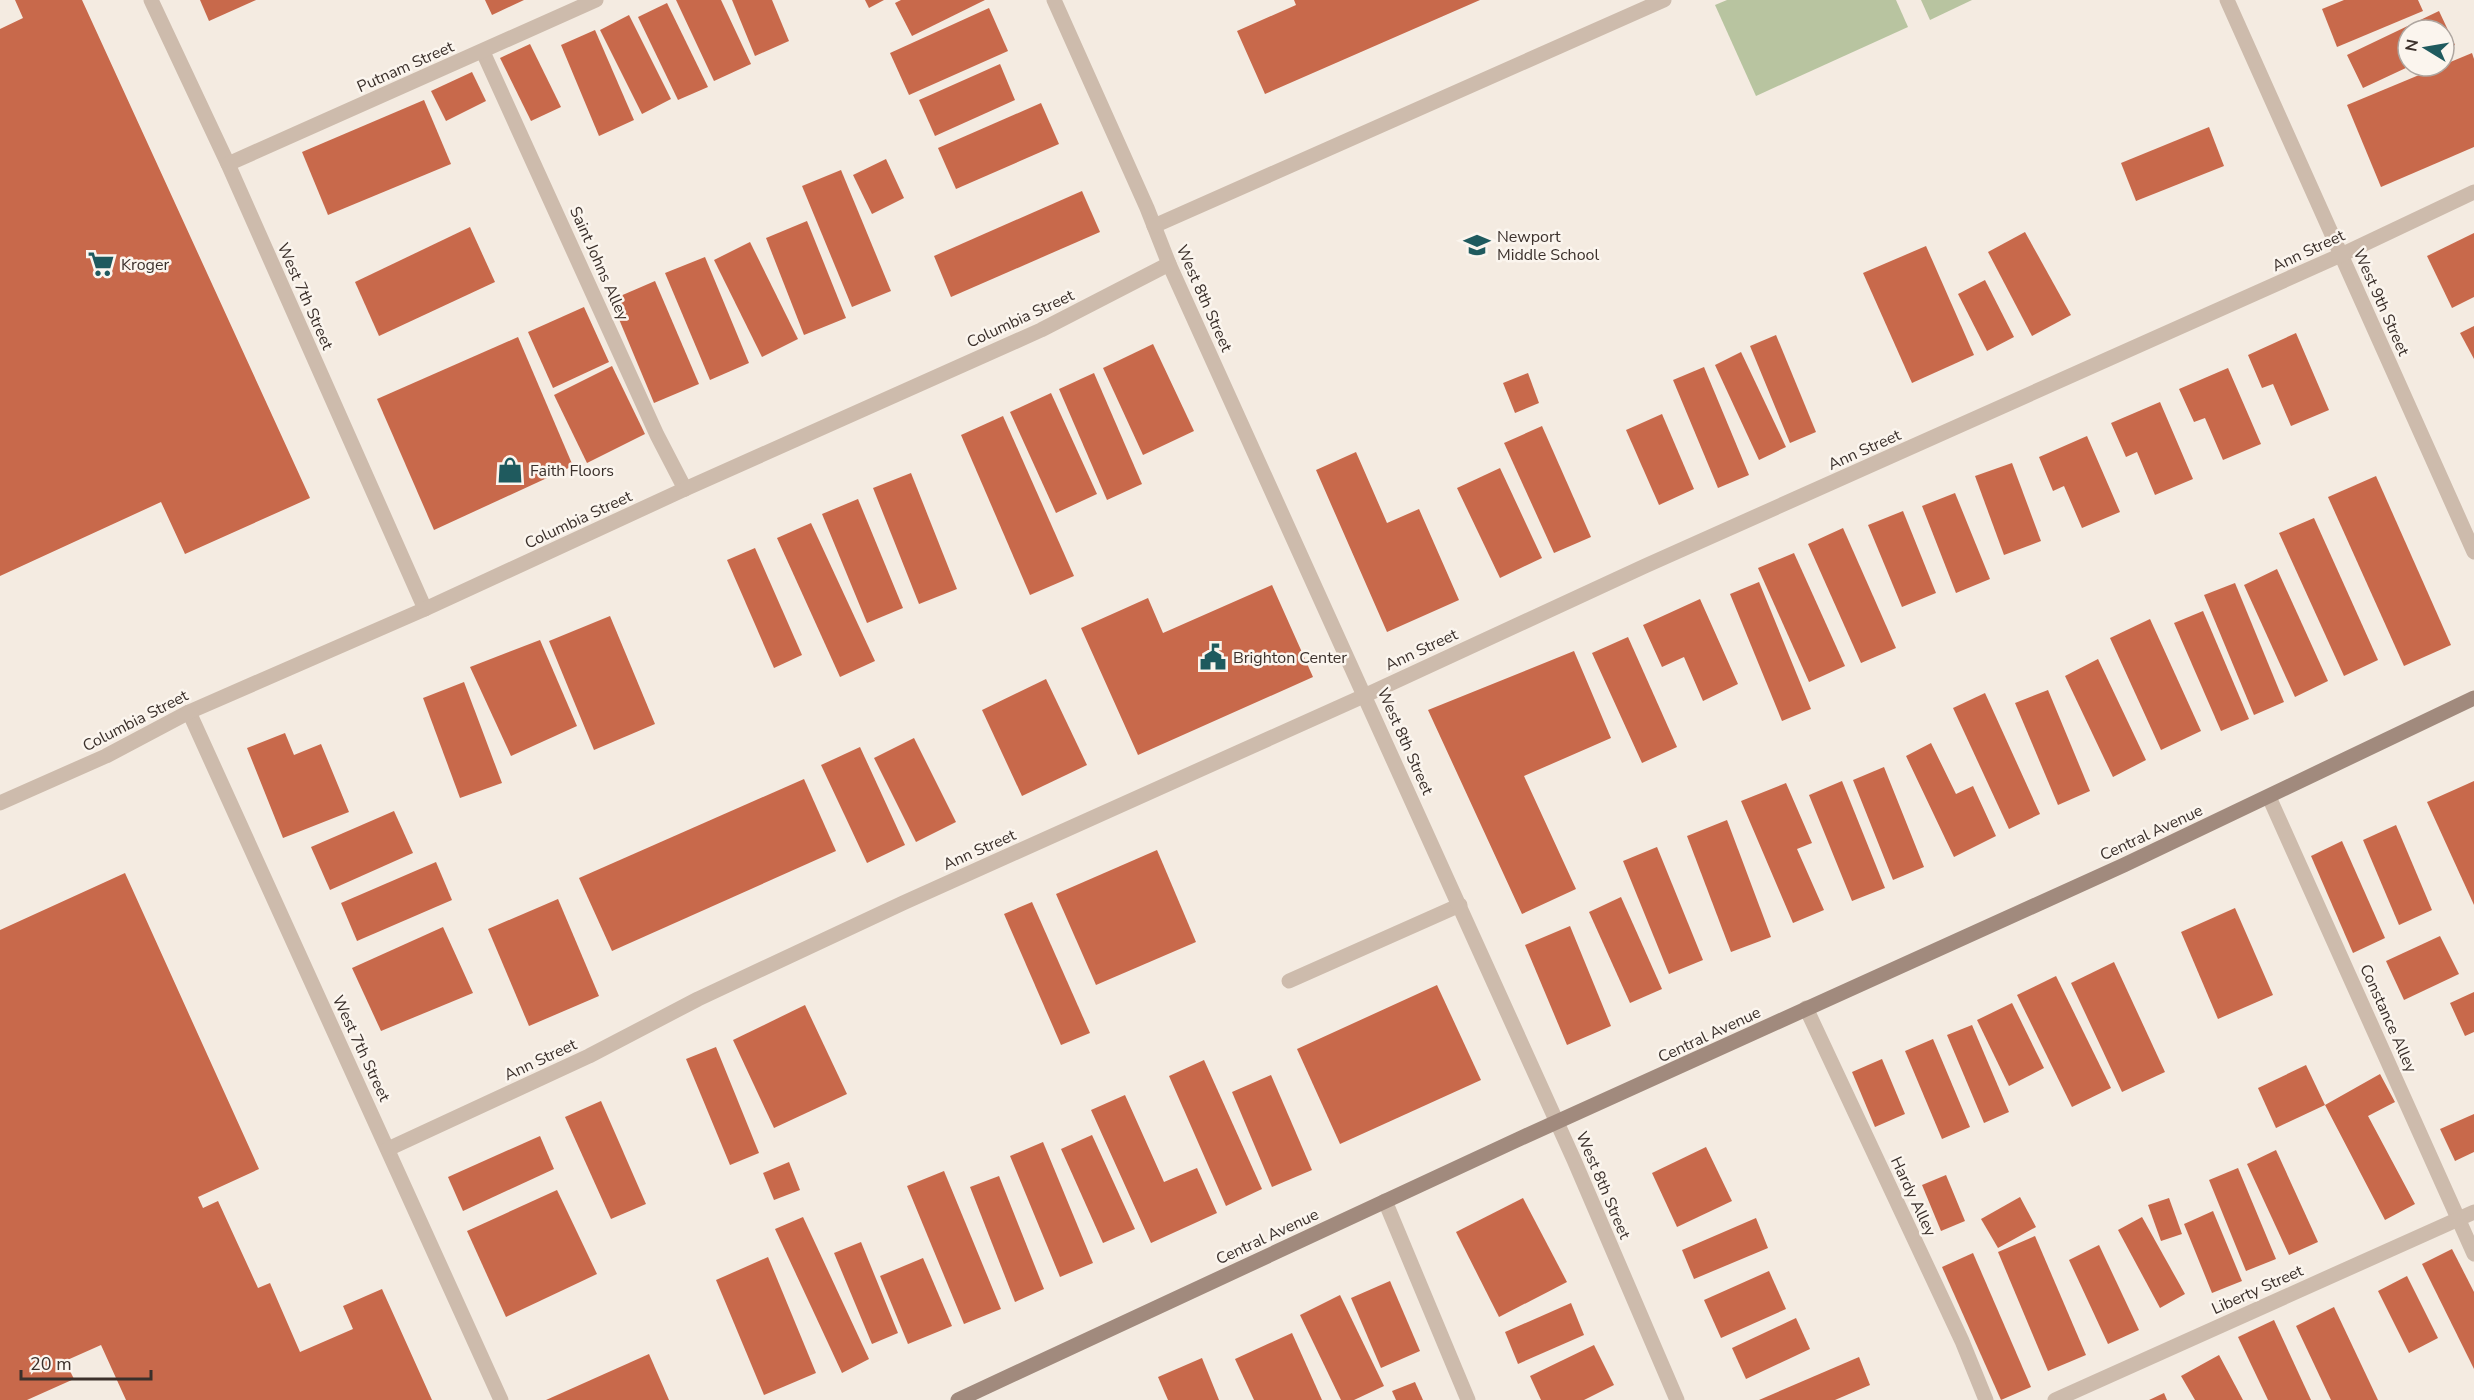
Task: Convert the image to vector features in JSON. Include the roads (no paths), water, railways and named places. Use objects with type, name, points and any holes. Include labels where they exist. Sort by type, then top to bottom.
[{"type":"street","name":"West 7th Street","points":[[151,0],[228,164],[425,609]]},
{"type":"street","name":"Putnam Street","points":[[228,164],[596,0]]},
{"type":"street","name":"West 8th Street","points":[[1054,0],[1169,264],[1366,695],[1557,1122],[1677,1400]]},
{"type":"street","points":[[1154,226],[1664,0]]},
{"type":"street","name":"West 9th Street","points":[[2227,0],[2474,552]]},
{"type":"street","name":"Saint Johns Alley","points":[[483,52],[657,435],[685,489]]},
{"type":"street","name":"Ann Street","points":[[388,1149],[589,1056],[698,999],[903,903],[1366,695],[1645,566],[2341,255],[2474,192]]},
{"type":"street","name":"Columbia Street","points":[[0,802],[106,756],[189,712],[425,609],[685,489],[1041,330],[1169,264]]},
{"type":"street","name":"Central Avenue","points":[[958,1400],[1557,1122],[2114,870],[2474,698]]},
{"type":"street","name":"West 7th Street","points":[[189,712],[501,1400]]},
{"type":"street","name":"Constance Alley","points":[[2270,797],[2474,1254]]},
{"type":"street","points":[[1289,981],[1460,905]]},
{"type":"street","name":"Hardy Alley","points":[[1806,1008],[1962,1341],[1986,1400]]},
{"type":"street","points":[[1385,1201],[1468,1400]]},
{"type":"street","name":"Liberty Street","points":[[2055,1400],[2474,1212]]},
{"type":"place","name":"Newport Middle School","points":[[1477,245]]},
{"type":"place","name":"Kroger","points":[[101,264]]},
{"type":"place","name":"Faith Floors","points":[[510,470]]},
{"type":"place","name":"Brighton Center","points":[[1213,657]]}]
